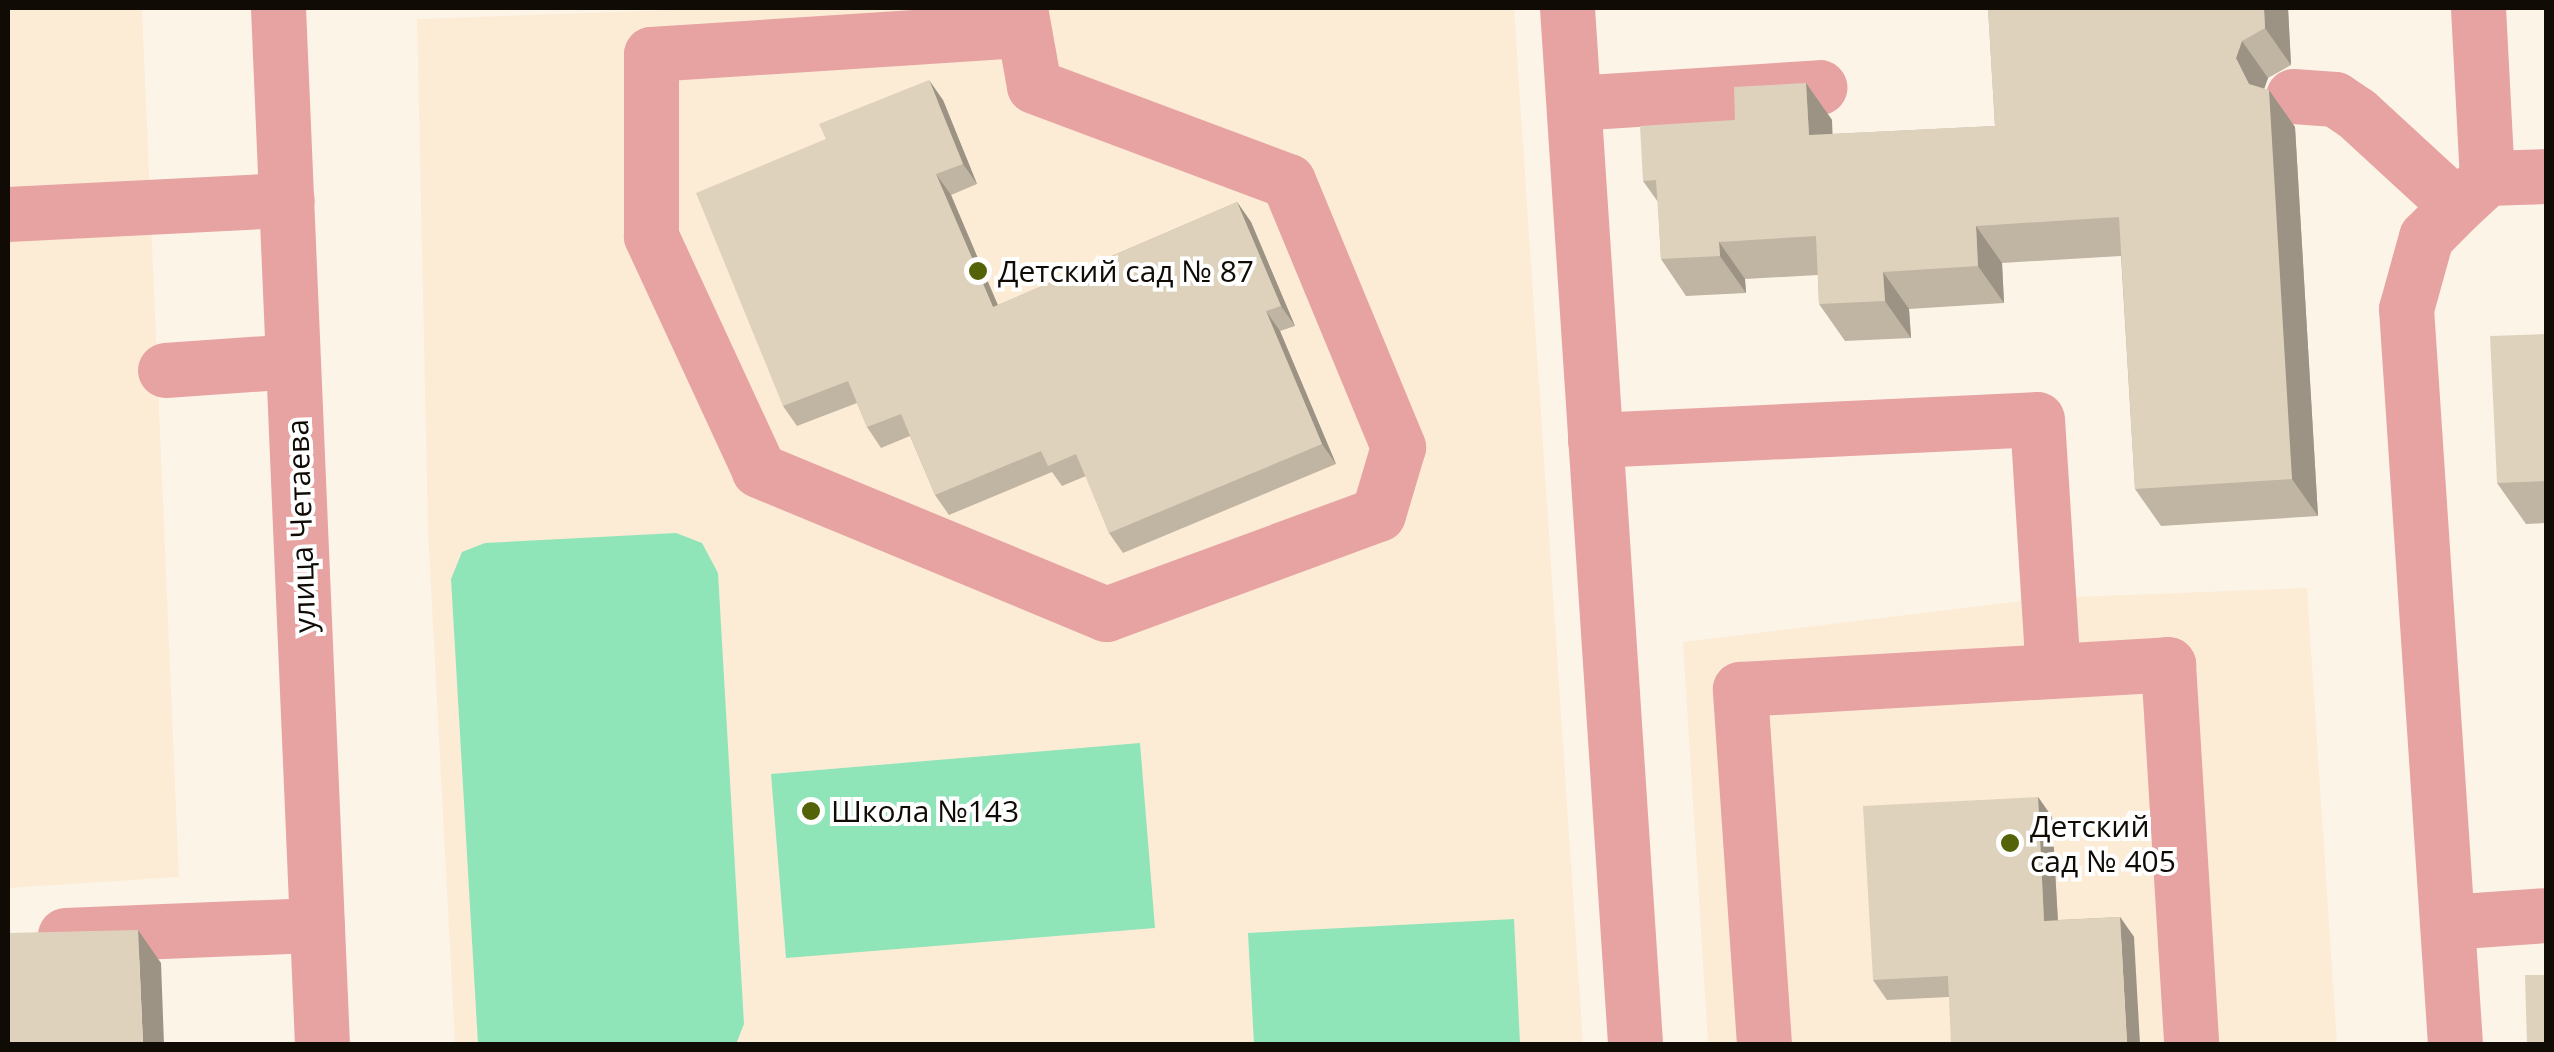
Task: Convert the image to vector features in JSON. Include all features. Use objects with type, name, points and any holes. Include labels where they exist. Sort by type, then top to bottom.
[{"type":"street","name":"улица Четаева","points":[[278,8],[322,1044]]},
{"type":"street","points":[[1568,8],[1635,1044]]},
{"type":"street","points":[[2472,192],[2478,8]]},
{"type":"street","points":[[1021,18],[1034,86],[1288,181],[1398,447],[1378,514],[1106,614],[759,470],[650,236],[651,54],[1021,18]]},
{"type":"street","points":[[1574,103],[1819,87]]},
{"type":"street","points":[[2293,96],[2346,106],[2472,192]]},
{"type":"street","points":[[2455,1044],[2406,309],[2426,237],[2472,192],[2546,176]]},
{"type":"street","points":[[8,214],[287,200]]},
{"type":"street","points":[[165,370],[293,360]]},
{"type":"street","points":[[1595,440],[2037,420],[2053,670]]},
{"type":"street","points":[[1764,1044],[1740,689],[2168,664],[2191,1044]]},
{"type":"street","points":[[2447,922],[2546,915]]},
{"type":"street","points":[[42,936],[317,925]]},
{"type":"shaded area","points":[[8,8],[142,8],[179,877],[8,888]]},
{"type":"shaded area","name":"Детский сад № 87","points":[[724,8],[1514,8],[1583,1044],[455,1044],[428,531],[417,19]]},
{"type":"shaded area","name":"Детский сад № 405","points":[[2307,588],[2337,1044],[1708,1044],[1683,642],[2047,598]]},
{"type":"green space","points":[[676,533],[702,543],[718,573],[744,1024],[736,1044],[478,1044],[451,579],[462,552],[485,543]]},
{"type":"green space","points":[[1140,743],[1155,928],[786,958],[771,774]]},
{"type":"green space","points":[[1514,919],[1520,1044],[1254,1044],[1248,933]]},
{"type":"building","points":[[1988,8],[2264,8],[2265,28],[2242,41],[2236,58],[2249,84],[2269,90],[2292,479],[2135,489],[2119,217],[1976,226],[1978,266],[1883,272],[1885,301],[1819,304],[1816,236],[1719,242],[1720,256],[1661,259],[1656,180],[1643,181],[1640,126],[1735,120],[1734,87],[1806,83],[1809,135],[1995,126]]},
{"type":"building","points":[[929,80],[963,164],[936,174],[993,307],[1237,202],[1281,306],[1266,311],[1322,444],[1109,533],[1076,454],[1048,466],[1041,451],[935,495],[901,414],[867,427],[848,381],[783,406],[696,193],[826,139],[819,124]]},
{"type":"building","points":[[2546,334],[2546,481],[2497,483],[2490,336]]},
{"type":"building","points":[[2038,797],[2044,921],[2120,917],[2127,1044],[1951,1044],[1948,976],[1873,980],[1863,806]]},
{"type":"building","points":[[138,930],[143,1044],[8,1044],[8,933]]},
{"type":"building","points":[[2525,975],[2546,975],[2546,1044],[2527,1044]]},
{"type":"place","name":"Детский сад № 87","points":[[978,271]]},
{"type":"place","name":"Школа №143","points":[[811,811]]},
{"type":"place","name":"Детский сад № 405","points":[[2010,843]]}]
